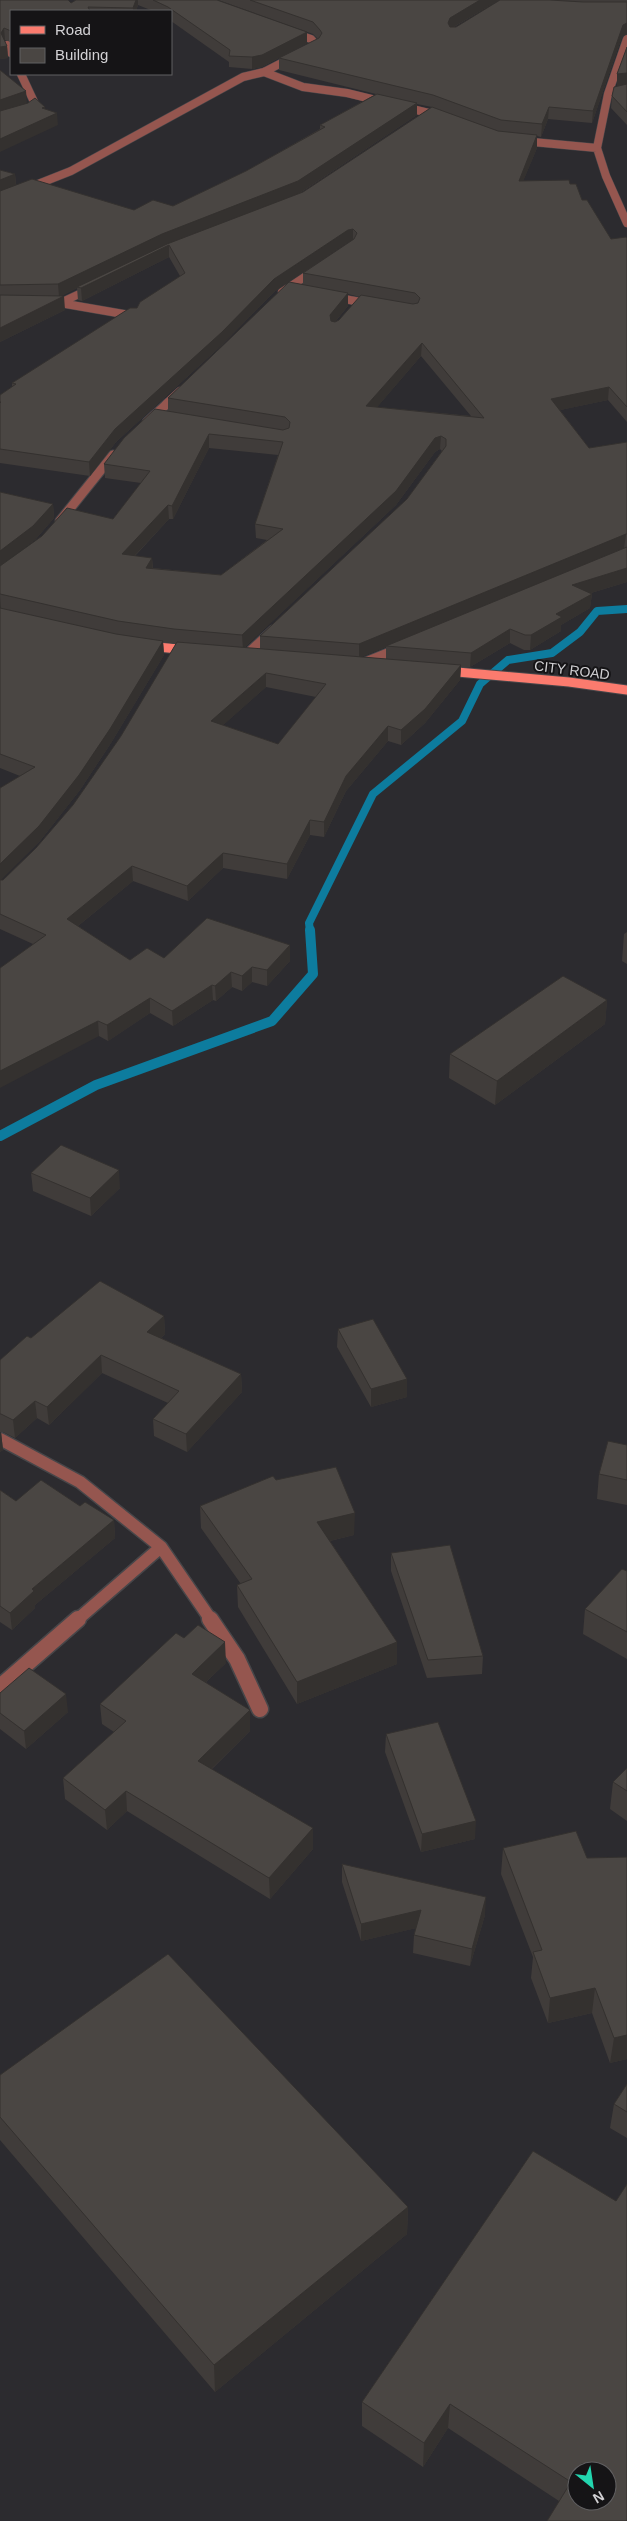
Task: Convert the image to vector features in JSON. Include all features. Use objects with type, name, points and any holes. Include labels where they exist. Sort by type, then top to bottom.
[{"type":"main road","points":[[137,644],[172,654],[201,651]]},
{"type":"main road","points":[[242,654],[266,656]]},
{"type":"main road","points":[[358,663],[381,665]]},
{"type":"main road","name":"CITY ROAD","points":[[436,670],[627,690]]},
{"type":"street","points":[[0,199],[71,171],[243,77],[264,72],[316,45],[311,39],[283,29]]},
{"type":"street","points":[[627,39],[608,94],[597,148],[606,176],[627,223]]},
{"type":"street","points":[[7,45],[10,51]]},
{"type":"street","points":[[264,72],[302,87],[347,93],[432,113],[448,119]]},
{"type":"street","points":[[0,118],[28,110],[35,104],[21,75]]},
{"type":"street","points":[[608,94],[618,92]]},
{"type":"street","points":[[423,118],[432,113]]},
{"type":"street","points":[[515,140],[597,148]]},
{"type":"street","points":[[278,296],[327,263]]},
{"type":"street","points":[[60,303],[102,284]]},
{"type":"street","points":[[286,289],[304,292]]},
{"type":"street","points":[[322,296],[377,305]]},
{"type":"street","points":[[353,309],[359,302]]},
{"type":"street","points":[[40,303],[60,303],[135,316]]},
{"type":"street","points":[[140,428],[158,416],[190,382]]},
{"type":"street","points":[[52,531],[120,447]]},
{"type":"street","points":[[242,654],[282,621]]},
{"type":"street","points":[[358,663],[409,645]]},
{"type":"street","points":[[0,1439],[80,1482],[161,1547],[237,1659],[260,1709]]},
{"type":"street","points":[[0,1687],[161,1547]]},
{"type":"building","points":[[0,0],[68,0],[71,3],[76,0],[136,0],[133,8],[88,7],[90,10],[10,10],[10,31],[4,28],[1,33],[7,46],[0,47]]},
{"type":"building","points":[[153,0],[217,0],[307,32],[262,55],[252,57],[229,56],[230,50],[168,7]]},
{"type":"building","points":[[250,0],[480,0],[450,18],[448,23],[450,27],[456,27],[500,0],[627,2],[627,23],[623,25],[593,111],[549,107],[542,124],[501,120],[433,95],[279,58],[319,38],[322,33],[313,22]]},
{"type":"building","points":[[627,47],[627,73],[617,74]]},
{"type":"building","points":[[0,70],[26,91],[0,100]]},
{"type":"building","points":[[627,84],[627,112],[612,96],[614,87]]},
{"type":"building","points":[[377,94],[417,103],[298,181],[162,234],[58,284],[0,285],[0,191],[32,179],[134,210],[153,200],[173,206],[246,171],[325,127],[320,125]]},
{"type":"building","points":[[35,98],[45,107],[42,108],[57,113],[0,139],[0,111],[28,103]]},
{"type":"building","points":[[432,107],[498,131],[537,135],[519,181],[569,180],[570,184],[576,184],[582,200],[587,200],[611,239],[627,238],[627,407],[609,387],[551,399],[589,448],[627,442],[627,534],[359,644],[260,636],[407,499],[446,446],[446,439],[441,436],[435,438],[396,491],[242,635],[174,629],[118,621],[0,594],[0,566],[42,536],[67,508],[113,519],[150,471],[104,464],[124,438],[155,409],[283,430],[289,428],[290,422],[285,417],[168,398],[289,282],[348,293],[330,315],[331,321],[335,322],[361,295],[413,304],[418,303],[420,298],[415,293],[303,273],[354,239],[357,233],[353,229],[348,230],[274,279],[222,332],[115,429],[89,462],[0,449],[0,395],[16,384],[12,383],[130,308],[137,308],[140,302],[185,273],[169,245],[81,288],[77,287],[167,244],[303,192]],"holes":[[[422,343],[484,418],[366,406]],[[209,434],[283,442],[255,524],[283,529],[221,575],[146,568],[152,558],[122,554],[168,505],[172,506]]]},
{"type":"building","points":[[0,170],[15,174],[0,180]]},
{"type":"building","points":[[0,295],[64,296],[0,328]]},
{"type":"building","points":[[0,492],[53,504],[33,526],[0,551]]},
{"type":"building","points":[[627,547],[627,568],[572,585],[592,594],[556,614],[562,617],[531,635],[525,635],[510,629],[471,653],[386,646]]},
{"type":"building","points":[[0,608],[116,634],[163,641],[110,729],[79,775],[39,826],[0,864],[0,788],[35,767],[0,754]]},
{"type":"building","points":[[177,642],[461,665],[425,709],[401,730],[388,726],[346,776],[324,822],[310,820],[287,864],[223,853],[187,886],[132,866],[67,919],[130,960],[147,948],[164,958],[207,918],[290,945],[267,970],[252,967],[242,976],[231,972],[215,986],[212,985],[172,1011],[150,998],[107,1025],[98,1021],[0,1071],[0,968],[46,935],[0,914],[0,880],[3,880],[36,848],[73,805],[121,736]],"holes":[[[266,673],[326,684],[278,744],[211,721]]]},
{"type":"building","points":[[563,976],[607,1000],[497,1081],[450,1054]]},
{"type":"building","points":[[61,1145],[119,1170],[90,1198],[31,1173]]},
{"type":"building","points":[[100,1281],[164,1316],[147,1332],[241,1374],[186,1434],[153,1419],[179,1391],[101,1355],[47,1407],[35,1401],[13,1420],[0,1414],[0,1360],[27,1336],[31,1338]]},
{"type":"building","points":[[373,1319],[407,1379],[371,1389],[338,1329]]},
{"type":"building","points":[[608,1441],[627,1445],[627,1480],[599,1474]]},
{"type":"building","points":[[336,1467],[355,1513],[317,1522],[397,1642],[297,1682],[237,1585],[252,1579],[200,1506],[273,1476],[276,1480]]},
{"type":"building","points":[[41,1480],[80,1506],[85,1502],[114,1520],[32,1589],[34,1591],[10,1613],[0,1606],[0,1490],[16,1501]]},
{"type":"building","points":[[450,1545],[483,1656],[428,1660],[391,1553]]},
{"type":"building","points":[[622,1569],[627,1571],[627,1632],[585,1609]]},
{"type":"building","points":[[198,1625],[225,1642],[192,1674],[250,1710],[198,1761],[313,1828],[269,1878],[126,1791],[105,1810],[63,1778],[126,1721],[100,1704],[176,1633],[184,1638]]},
{"type":"building","points":[[29,1668],[66,1694],[24,1731],[0,1713],[0,1693]]},
{"type":"building","points":[[438,1722],[476,1821],[422,1834],[386,1734]]},
{"type":"building","points":[[627,1768],[627,1791],[613,1782]]},
{"type":"building","points":[[576,1831],[587,1858],[627,1857],[627,2035],[614,2038],[595,1988],[550,1998],[533,1952],[542,1950],[503,1848]]},
{"type":"building","points":[[342,1864],[486,1897],[472,1949],[414,1935],[421,1910],[361,1924]]},
{"type":"building","points":[[168,1954],[408,2207],[214,2365],[0,2117],[0,2075]]},
{"type":"building","points":[[627,2084],[627,2112],[614,2104]]},
{"type":"building","points":[[533,2151],[616,2201],[627,2184],[627,2521],[547,2521],[567,2488],[567,2511],[617,2511],[617,2461],[567,2461],[567,2479],[450,2404],[424,2443],[362,2402]]},
{"type":"waterway","points":[[310,931],[309,923],[373,794],[462,721],[480,684],[508,660],[552,653],[580,632],[597,611],[627,609]]},
{"type":"waterway","points":[[0,1136],[96,1085],[272,1021],[313,974],[310,930]]}]
